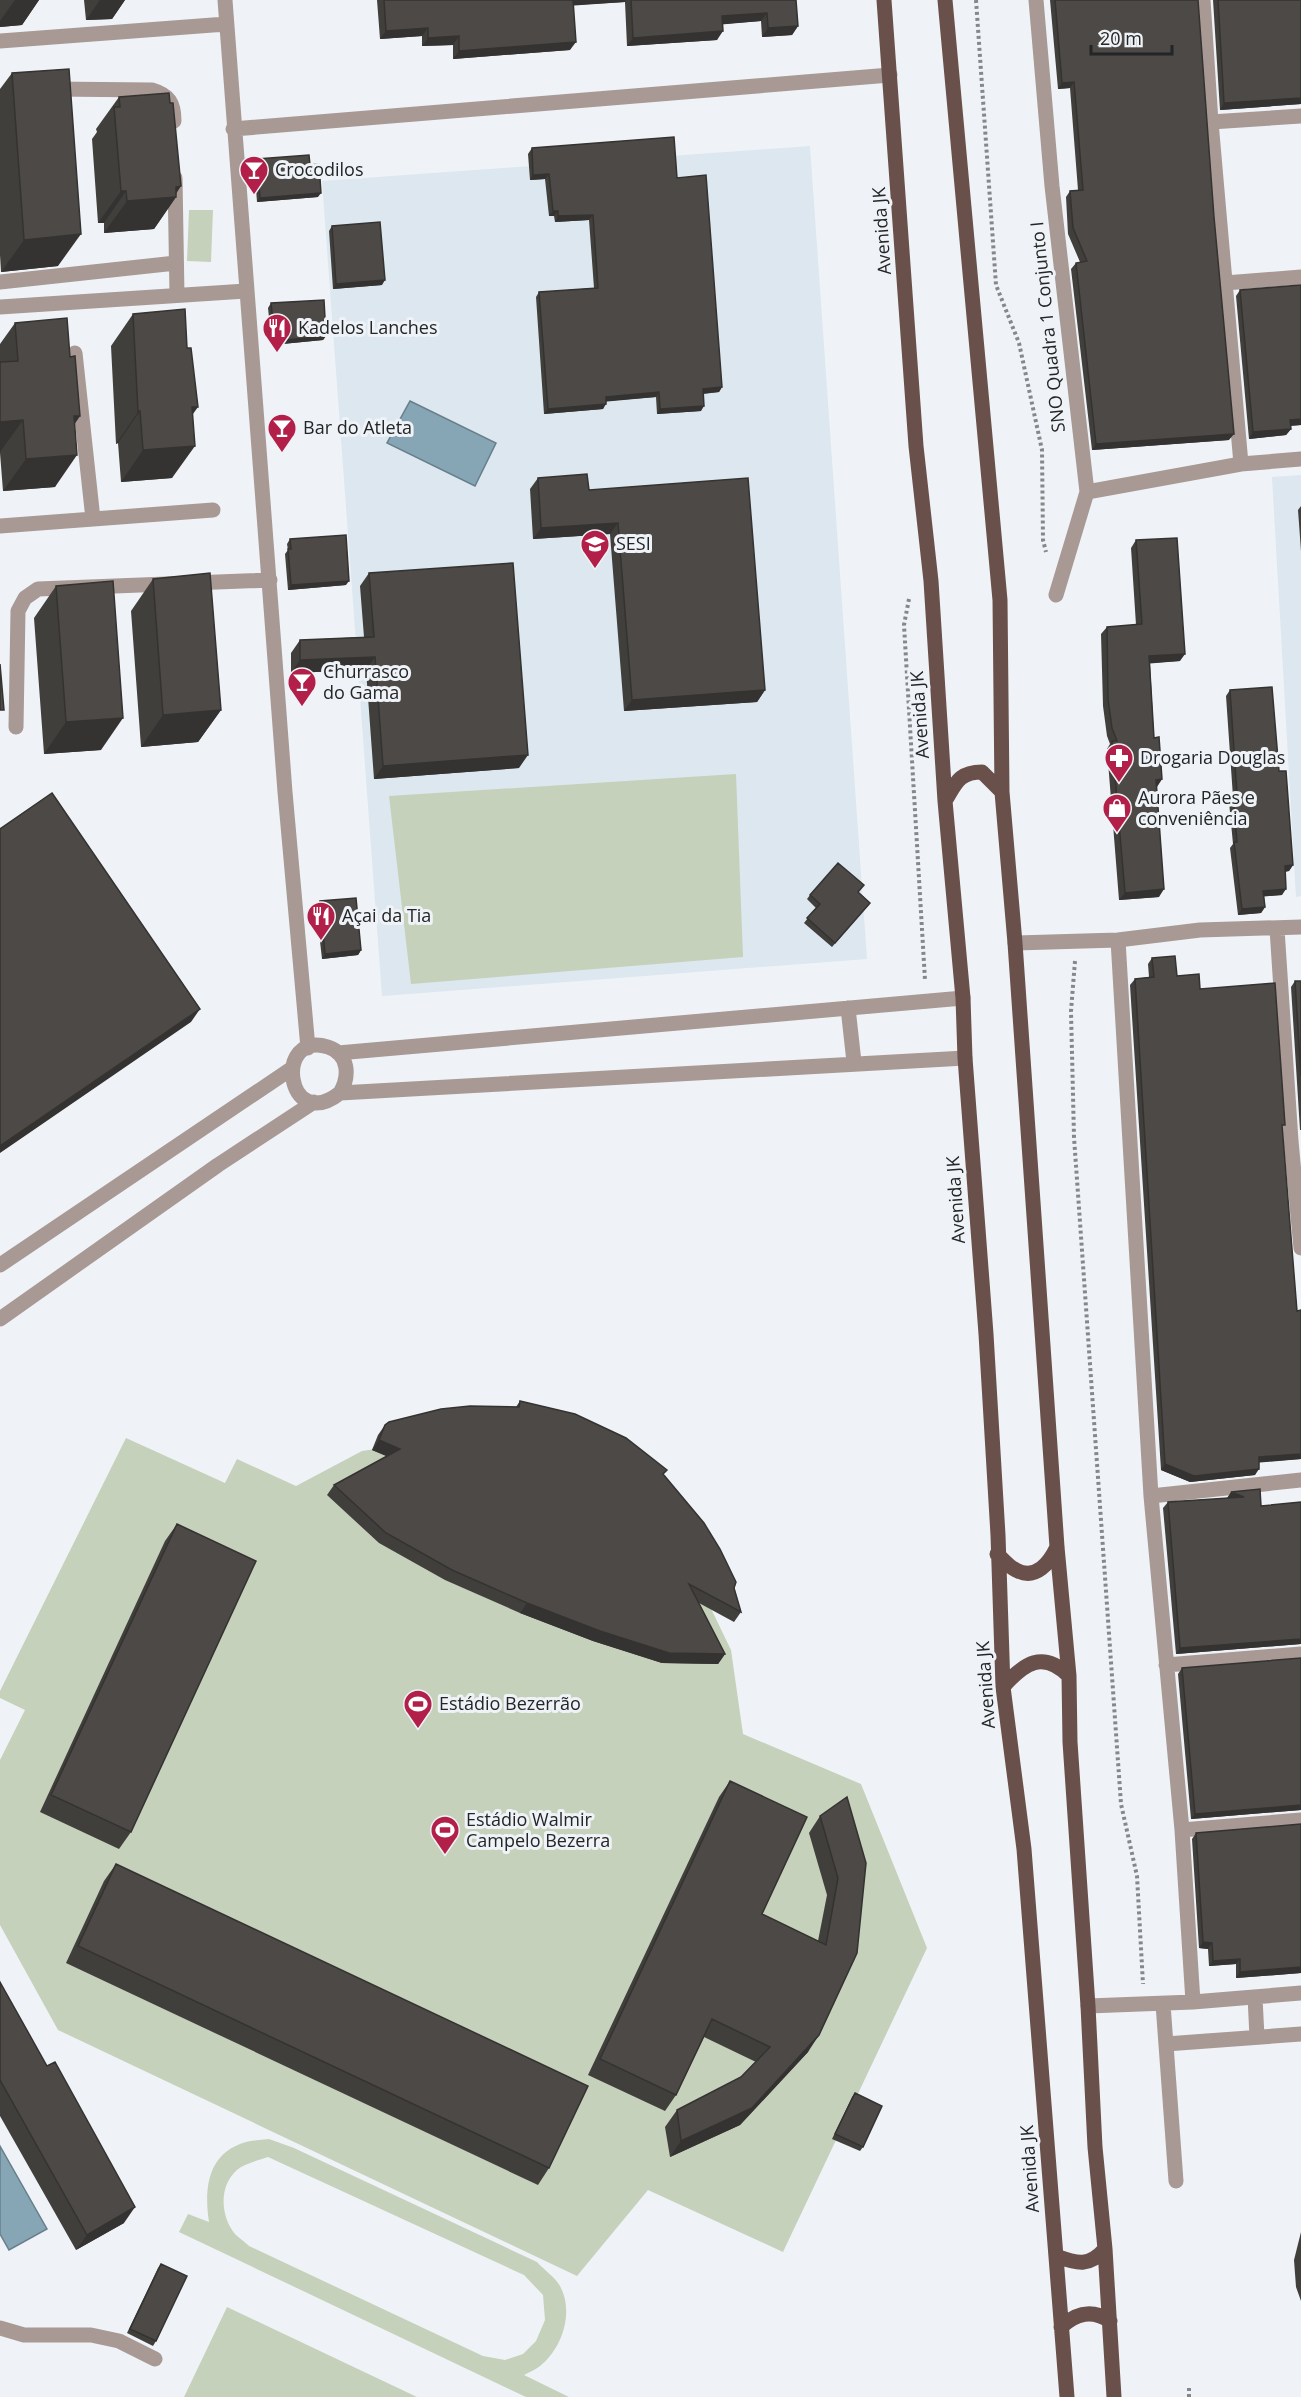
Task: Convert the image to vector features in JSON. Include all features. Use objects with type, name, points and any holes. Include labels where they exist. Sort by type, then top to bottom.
[{"type":"main road","name":"Avenida JK","points":[[884,0],[916,446],[931,581],[945,801],[963,998],[965,1058],[986,1334],[1002,1613],[1003,1688],[1024,1849],[1067,2397]]},
{"type":"main road","points":[[945,0],[1000,600],[1002,792],[1058,1547],[1070,1676],[1070,1742],[1095,2147],[1105,2248],[1114,2397]]},
{"type":"main road","points":[[945,801],[957,781],[963,775],[972,772],[982,772],[1002,792]]},
{"type":"main road","points":[[998,1554],[1016,1570],[1030,1573],[1050,1562],[1058,1547]]},
{"type":"main road","points":[[1003,1688],[1025,1667],[1039,1661],[1058,1665],[1070,1676]]},
{"type":"main road","points":[[1056,2256],[1073,2262],[1084,2262],[1096,2259],[1105,2248]]},
{"type":"main road","points":[[1061,2327],[1079,2314],[1093,2313],[1110,2321]]},
{"type":"street","points":[[225,0],[285,792],[308,1048]]},
{"type":"street","name":"SNO Quadra 1 Conjunto I","points":[[1036,0],[1052,186],[1087,492]]},
{"type":"street","points":[[1203,0],[1211,122],[1241,464]]},
{"type":"street","points":[[0,41],[226,24]]},
{"type":"street","points":[[233,129],[890,75]]},
{"type":"street","points":[[35,89],[152,90],[163,93],[171,99],[174,136]]},
{"type":"street","points":[[1211,122],[1301,116]]},
{"type":"street","points":[[175,159],[177,295]]},
{"type":"street","points":[[0,282],[176,262]]},
{"type":"street","points":[[1225,283],[1301,277]]},
{"type":"street","points":[[0,307],[246,291]]},
{"type":"street","points":[[75,353],[93,519]]},
{"type":"street","points":[[1056,595],[1087,492],[1241,464],[1301,459]]},
{"type":"street","points":[[0,526],[213,510]]},
{"type":"street","points":[[16,727],[18,611],[25,598],[38,589],[270,580]]},
{"type":"street","points":[[1015,943],[1118,940],[1200,930],[1301,927]]},
{"type":"street","points":[[1277,929],[1296,1141],[1301,1248]]},
{"type":"street","points":[[1118,940],[1151,1496],[1182,1830],[1193,2002]]},
{"type":"street","points":[[314,1102],[303,1098],[296,1090],[291,1069],[297,1056],[308,1048],[319,1046],[338,1053],[963,998]]},
{"type":"street","points":[[848,1008],[854,1062]]},
{"type":"street","points":[[0,1319],[218,1165],[314,1102],[331,1100],[340,1093],[346,1083],[347,1072],[345,1062],[338,1053]]},
{"type":"street","points":[[340,1093],[467,1084],[558,1082],[854,1062],[965,1058]]},
{"type":"street","points":[[0,1265],[291,1069]]},
{"type":"street","points":[[1151,1496],[1301,1480]]},
{"type":"street","points":[[1166,1665],[1301,1654]]},
{"type":"street","points":[[1182,1830],[1301,1820]]},
{"type":"street","points":[[1088,2006],[1163,2004],[1301,1993]]},
{"type":"street","points":[[1255,1997],[1257,2037]]},
{"type":"street","points":[[1163,2004],[1176,2181]]},
{"type":"street","points":[[1166,2044],[1301,2034]]},
{"type":"street","points":[[0,2328],[24,2335],[100,2337],[119,2341],[155,2359]]},
{"type":"path","points":[[976,0],[996,285],[1019,344],[1042,450],[1043,540],[1056,595]]},
{"type":"path","points":[[926,1002],[904,625],[911,590],[931,581]]},
{"type":"path","points":[[1076,942],[1071,1011],[1074,1137],[1121,1804],[1137,1876],[1144,2005]]},
{"type":"path","points":[[1188,2388],[1189,2397]]},
{"type":"shaded area","name":"SESI","points":[[810,146],[867,959],[382,996],[322,181]]},
{"type":"shaded area","points":[[1301,475],[1301,896],[1296,897],[1272,477]]},
{"type":"green space","points":[[189,210],[213,210],[211,262],[187,261]]},
{"type":"green space","points":[[736,774],[743,957],[411,984],[389,796]]},
{"type":"green space","name":"Estádio Walmir Campelo Bezerra","points":[[126,1438],[225,1483],[237,1459],[296,1486],[362,1451],[421,1442],[702,1590],[731,1650],[743,1734],[861,1784],[927,1948],[783,2252],[648,2190],[577,2276],[58,2030],[0,1925],[0,1760],[25,1710],[0,1698],[0,1691]]},
{"type":"green space","points":[[269,2139],[294,2148],[537,2262],[560,2286],[564,2296],[566,2318],[555,2349],[540,2366],[524,2375],[569,2397],[526,2397],[179,2232],[188,2214],[209,2222],[208,2185],[216,2163],[223,2154],[246,2142]],"holes":[[[268,2157],[524,2275],[543,2295],[545,2320],[536,2341],[523,2354],[505,2360],[483,2356],[249,2246],[235,2234],[227,2220],[224,2203],[226,2187],[234,2173],[241,2167]]]},
{"type":"green space","points":[[227,2307],[417,2397],[184,2397]]},
{"type":"water","points":[[410,401],[496,443],[475,486],[387,443]]},
{"type":"water","points":[[0,2146],[47,2229],[9,2250],[0,2234]]},
{"type":"building","points":[[384,0],[573,0],[576,42],[459,51],[459,36],[428,38],[428,28],[386,31]]},
{"type":"building","points":[[631,0],[796,0],[798,26],[768,28],[767,13],[722,16],[723,31],[633,38]]},
{"type":"building","points":[[1055,0],[1198,0],[1214,217],[1234,434],[1096,444],[1076,263],[1087,261],[1073,228],[1070,191],[1083,190],[1074,82],[1062,83]]},
{"type":"building","points":[[1218,0],[1301,0],[1301,98],[1224,103]]},
{"type":"building","points":[[69,69],[81,234],[24,240],[12,73]]},
{"type":"building","points":[[169,93],[170,103],[173,103],[181,186],[176,187],[176,197],[127,201],[126,191],[121,191],[114,107],[120,107],[119,97]]},
{"type":"building","points":[[674,137],[677,178],[706,175],[722,387],[703,389],[704,406],[660,409],[659,392],[606,397],[606,404],[548,409],[539,292],[598,288],[593,215],[558,216],[558,211],[553,211],[549,174],[533,175],[532,148]]},
{"type":"building","points":[[309,155],[310,165],[319,164],[321,193],[260,198],[257,159]]},
{"type":"building","points":[[380,222],[385,280],[336,284],[332,226]]},
{"type":"building","points":[[1301,285],[1301,419],[1290,420],[1291,429],[1253,432],[1240,290]]},
{"type":"building","points":[[324,300],[326,336],[275,341],[271,303]]},
{"type":"building","points":[[185,309],[187,348],[191,348],[198,407],[192,407],[195,446],[143,450],[140,411],[138,412],[133,314]]},
{"type":"building","points":[[67,318],[70,357],[75,356],[80,416],[74,416],[77,455],[26,459],[23,420],[0,422],[0,362],[18,361],[15,323]]},
{"type":"building","points":[[587,474],[589,490],[748,478],[765,690],[632,700],[618,523],[541,528],[538,478]]},
{"type":"building","points":[[346,535],[349,581],[291,585],[288,549],[291,549],[290,539]]},
{"type":"building","points":[[1177,538],[1185,654],[1149,656],[1154,738],[1159,737],[1162,779],[1156,780],[1164,889],[1125,893],[1112,741],[1117,741],[1112,728],[1108,699],[1107,627],[1142,624],[1136,540]]},
{"type":"building","points":[[513,563],[528,755],[383,766],[375,657],[300,660],[300,640],[374,637],[369,573]]},
{"type":"building","points":[[210,573],[221,710],[163,715],[153,579]]},
{"type":"building","points":[[113,581],[123,718],[66,722],[56,586]]},
{"type":"building","points":[[0,664],[4,710],[0,710]]},
{"type":"building","points":[[1272,687],[1279,771],[1286,771],[1293,865],[1285,866],[1286,889],[1263,891],[1265,907],[1242,909],[1234,842],[1237,842],[1233,796],[1237,795],[1230,690]]},
{"type":"building","points":[[52,793],[200,1009],[0,1146],[0,829]]},
{"type":"building","points":[[838,863],[864,885],[858,892],[870,903],[835,943],[807,918],[820,904],[810,895]]},
{"type":"building","points":[[356,898],[361,950],[325,954],[320,901]]},
{"type":"building","points":[[1175,956],[1177,976],[1199,974],[1200,989],[1275,983],[1285,1125],[1282,1125],[1297,1311],[1301,1310],[1301,1454],[1259,1457],[1259,1469],[1194,1476],[1165,1464],[1135,979],[1154,977],[1152,958]]},
{"type":"building","points":[[1295,981],[1301,981],[1301,1076]]},
{"type":"building","points":[[520,1401],[575,1414],[626,1438],[667,1470],[663,1474],[704,1523],[736,1582],[734,1588],[741,1612],[689,1584],[725,1654],[669,1653],[600,1631],[527,1603],[452,1570],[386,1533],[334,1485],[400,1449],[379,1440],[385,1425],[389,1422],[441,1409],[470,1406],[519,1407]]},
{"type":"building","points":[[1260,1489],[1261,1506],[1301,1502],[1301,1639],[1180,1648],[1168,1502],[1244,1497],[1231,1492]]},
{"type":"building","points":[[177,1524],[256,1561],[131,1832],[51,1795]]},
{"type":"building","points":[[1301,1658],[1301,1805],[1195,1814],[1182,1668]]},
{"type":"building","points":[[730,1781],[807,1817],[762,1914],[826,1945],[838,1878],[820,1816],[847,1797],[866,1863],[857,1953],[819,2035],[752,2108],[681,2141],[677,2110],[741,2077],[770,2047],[712,2019],[676,2095],[600,2059]]},
{"type":"building","points":[[1301,1824],[1301,1967],[1240,1972],[1240,1959],[1213,1961],[1212,1943],[1203,1942],[1196,1833]]},
{"type":"building","points":[[116,1864],[588,2086],[549,2168],[78,1946]]},
{"type":"building","points":[[0,1982],[47,2066],[55,2062],[135,2207],[87,2235],[0,2080]]},
{"type":"building","points":[[855,2093],[882,2106],[863,2147],[835,2134]]},
{"type":"building","points":[[161,2264],[187,2276],[156,2341],[130,2329]]},
{"type":"place","name":"Crocodilos","points":[[254,196]]},
{"type":"place","name":"Kadelos Lanches","points":[[277,354]]},
{"type":"place","name":"Bar do Atleta","points":[[282,454]]},
{"type":"place","name":"SESI","points":[[595,570]]},
{"type":"place","name":"Churrasco do Gama","points":[[302,708]]},
{"type":"place","name":"Drogaria Douglas","points":[[1119,784]]},
{"type":"place","name":"Aurora Pães e conveniência","points":[[1117,834]]},
{"type":"place","name":"Açai da Tia","points":[[321,942]]},
{"type":"place","name":"Estádio Bezerrão","points":[[418,1730]]},
{"type":"place","name":"Estádio Walmir Campelo Bezerra","points":[[445,1856]]}]
